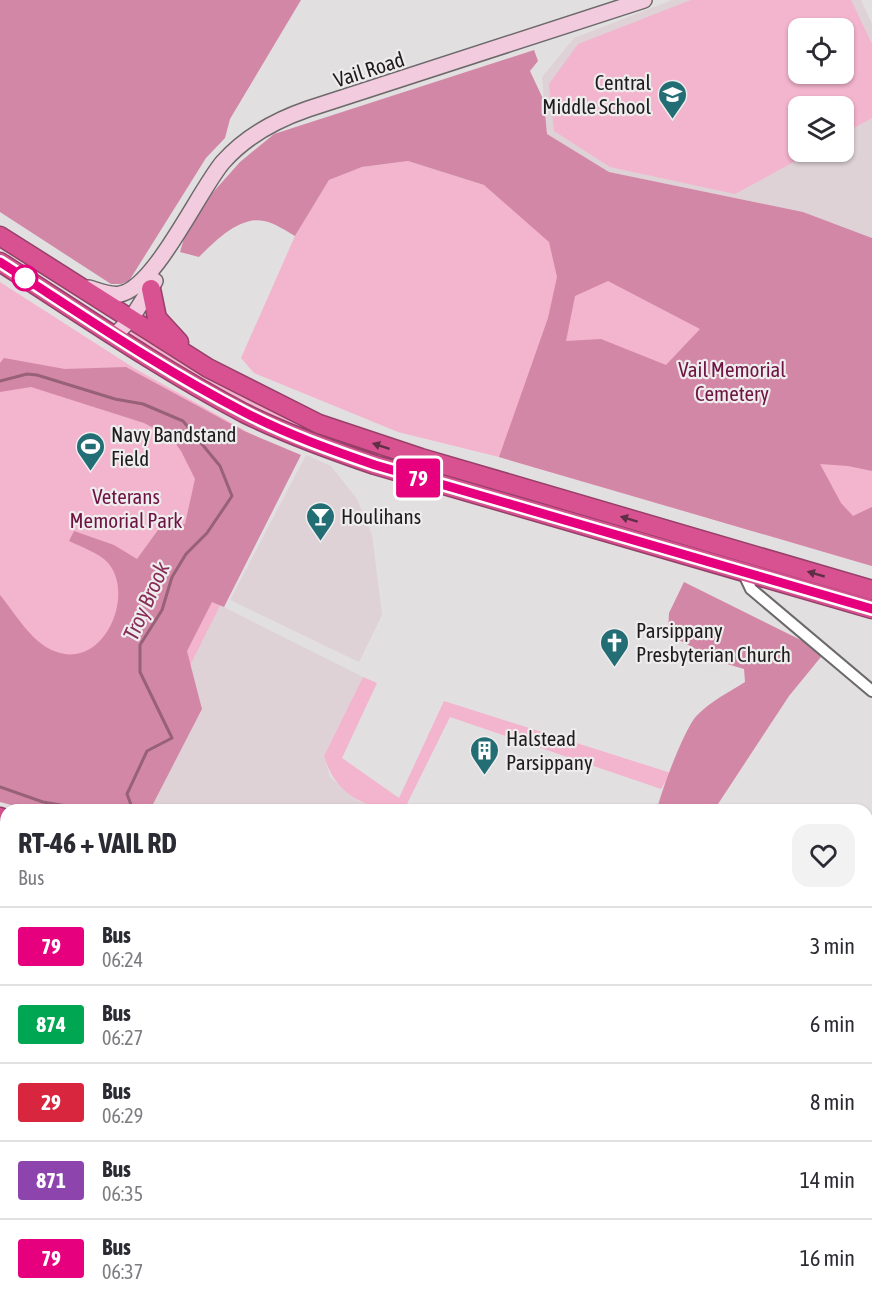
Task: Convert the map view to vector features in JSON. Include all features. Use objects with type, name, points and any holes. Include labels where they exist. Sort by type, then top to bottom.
[{"type":"highway","points":[[0,236],[220,375],[281,406],[353,437],[872,590]]},
{"type":"highway","points":[[0,242],[39,261]]},
{"type":"highway","points":[[0,262],[114,336],[246,414],[325,447],[375,465],[872,609]]},
{"type":"highway","points":[[151,289],[154,309],[161,324],[220,375]]},
{"type":"highway","points":[[828,596],[872,603]]},
{"type":"street","name":"Vail Road","points":[[75,284],[103,293],[120,294],[140,284],[163,255],[213,173],[252,135],[268,126],[308,109],[644,0]]},
{"type":"street","name":"Vail Road","points":[[114,336],[130,319],[151,289],[163,255]]},
{"type":"street","points":[[743,572],[751,589],[872,690]]},
{"type":"shaded area","name":"Central Middle School","points":[[672,0],[861,0],[872,24],[872,238],[803,212],[609,172],[547,134],[542,77],[574,38]]},
{"type":"shaded area","points":[[306,455],[331,466],[357,499],[372,535],[382,615],[359,662],[230,600]]},
{"type":"shaded area","points":[[212,601],[363,677],[324,756],[330,777],[358,801],[368,804],[153,804],[202,709],[187,651]]},
{"type":"green space","points":[[0,0],[301,0],[230,119],[225,138],[206,158],[129,281],[111,284],[0,212]]},
{"type":"green space","name":"Central Middle School","points":[[691,0],[851,0],[872,44],[872,118],[854,128],[854,96],[788,96],[788,162],[794,162],[735,194],[610,167],[554,131],[549,84],[578,44]]},
{"type":"green space","points":[[534,50],[538,61],[530,71],[544,101],[547,134],[609,172],[803,212],[872,238],[872,471],[820,464],[841,503],[853,516],[872,507],[872,566],[499,457],[548,318],[557,277],[549,242],[484,185],[408,161],[362,167],[329,180],[295,236],[272,223],[255,220],[228,231],[199,257],[180,252],[190,218],[240,162],[274,134]],"holes":[[[608,281],[700,329],[666,365],[601,339],[566,341],[575,296]]]},
{"type":"green space","name":"Vail Memorial Cemetery","points":[[408,161],[484,185],[872,277],[872,566],[499,457],[398,432],[254,373],[241,358],[295,236],[329,180],[362,167]]},
{"type":"green space","name":"Veterans Memorial Park","points":[[0,282],[134,368],[294,458],[121,804],[100,804],[0,776]]},
{"type":"green space","points":[[133,329],[233,388],[869,595],[804,582],[405,467],[280,422],[212,389],[133,339],[129,334]]},
{"type":"green space","points":[[4,358],[65,369],[126,367],[244,431],[301,455],[224,607],[212,602],[187,651],[202,709],[153,804],[8,804],[0,802],[0,595],[31,634],[46,647],[71,654],[87,650],[100,641],[110,627],[116,611],[118,594],[116,578],[109,564],[96,553],[69,541],[74,531],[114,545],[137,559],[158,530],[185,524],[195,479],[171,437],[144,423],[31,387],[0,392],[0,363]]},
{"type":"green space","points":[[684,582],[825,652],[789,696],[718,804],[659,804],[682,740],[692,722],[709,705],[745,682],[744,669],[720,662],[668,634],[669,613]]},
{"type":"green space","points":[[363,677],[377,683],[342,758],[399,798],[444,701],[671,773],[661,789],[450,717],[407,804],[367,804],[344,790],[329,769],[324,756]]},
{"type":"waterway","name":"Troy Brook","points":[[0,381],[27,374],[37,375],[115,399],[143,404],[183,421],[220,466],[232,496],[207,533],[186,554],[172,577],[162,610],[140,645],[140,672],[172,738],[147,751],[127,794],[131,804]]},
{"type":"waterway","points":[[0,787],[55,804]]},
{"type":"bus line","name":"79","points":[[0,262],[138,352],[201,389],[246,414],[325,447],[375,465],[872,609]]},
{"type":"place","name":"Central Middle School","points":[[672,120]]},
{"type":"place","name":"Navy Bandstand Field","points":[[90,472]]},
{"type":"place","name":"Houlihans","points":[[320,542]]},
{"type":"place","name":"Parsippany Presbyterian Church","points":[[615,668]]},
{"type":"place","name":"Halstead Parsippany","points":[[485,776]]}]
